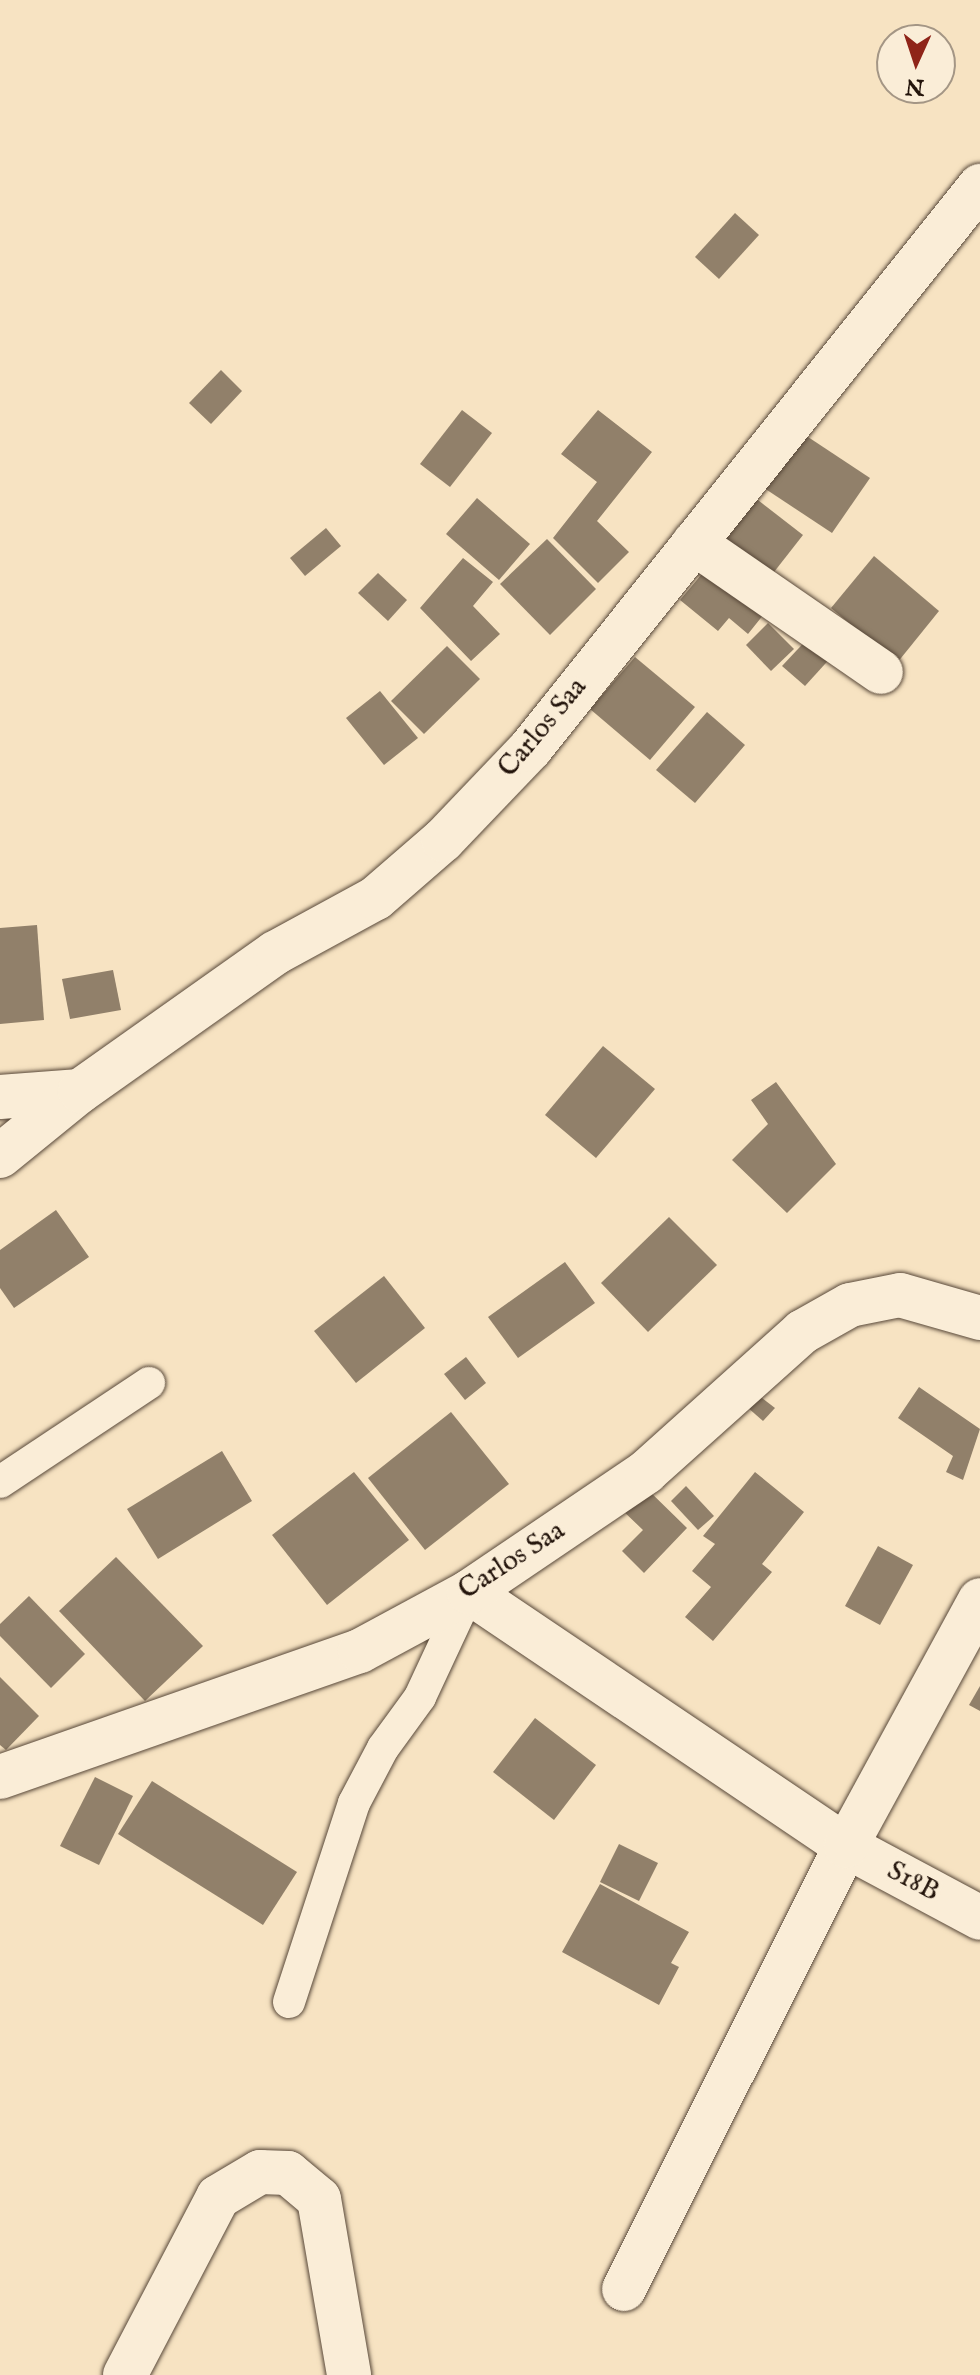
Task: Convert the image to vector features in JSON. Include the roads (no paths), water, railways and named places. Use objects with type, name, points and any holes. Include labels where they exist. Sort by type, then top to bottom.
[{"type":"street","name":"Carlos Saa","points":[[0,1156],[80,1091],[275,953],[376,898],[410,870],[530,749],[980,186]]},
{"type":"street","points":[[694,543],[881,672]]},
{"type":"street","points":[[0,1097],[80,1091]]},
{"type":"street","name":"Carlos Saa","points":[[0,1777],[360,1651],[469,1592],[646,1472],[802,1332],[850,1305],[900,1295],[980,1318]]},
{"type":"street","name":"S18B","points":[[469,1592],[846,1846],[980,1918]]},
{"type":"street","points":[[624,2289],[846,1846],[980,1600]]},
{"type":"street","points":[[125,2375],[218,2197],[260,2172],[288,2173],[319,2199],[349,2375]]},
{"type":"lane","points":[[0,1482],[149,1383]]},
{"type":"lane","points":[[289,2002],[354,1803],[383,1748],[420,1697],[469,1592]]}]
